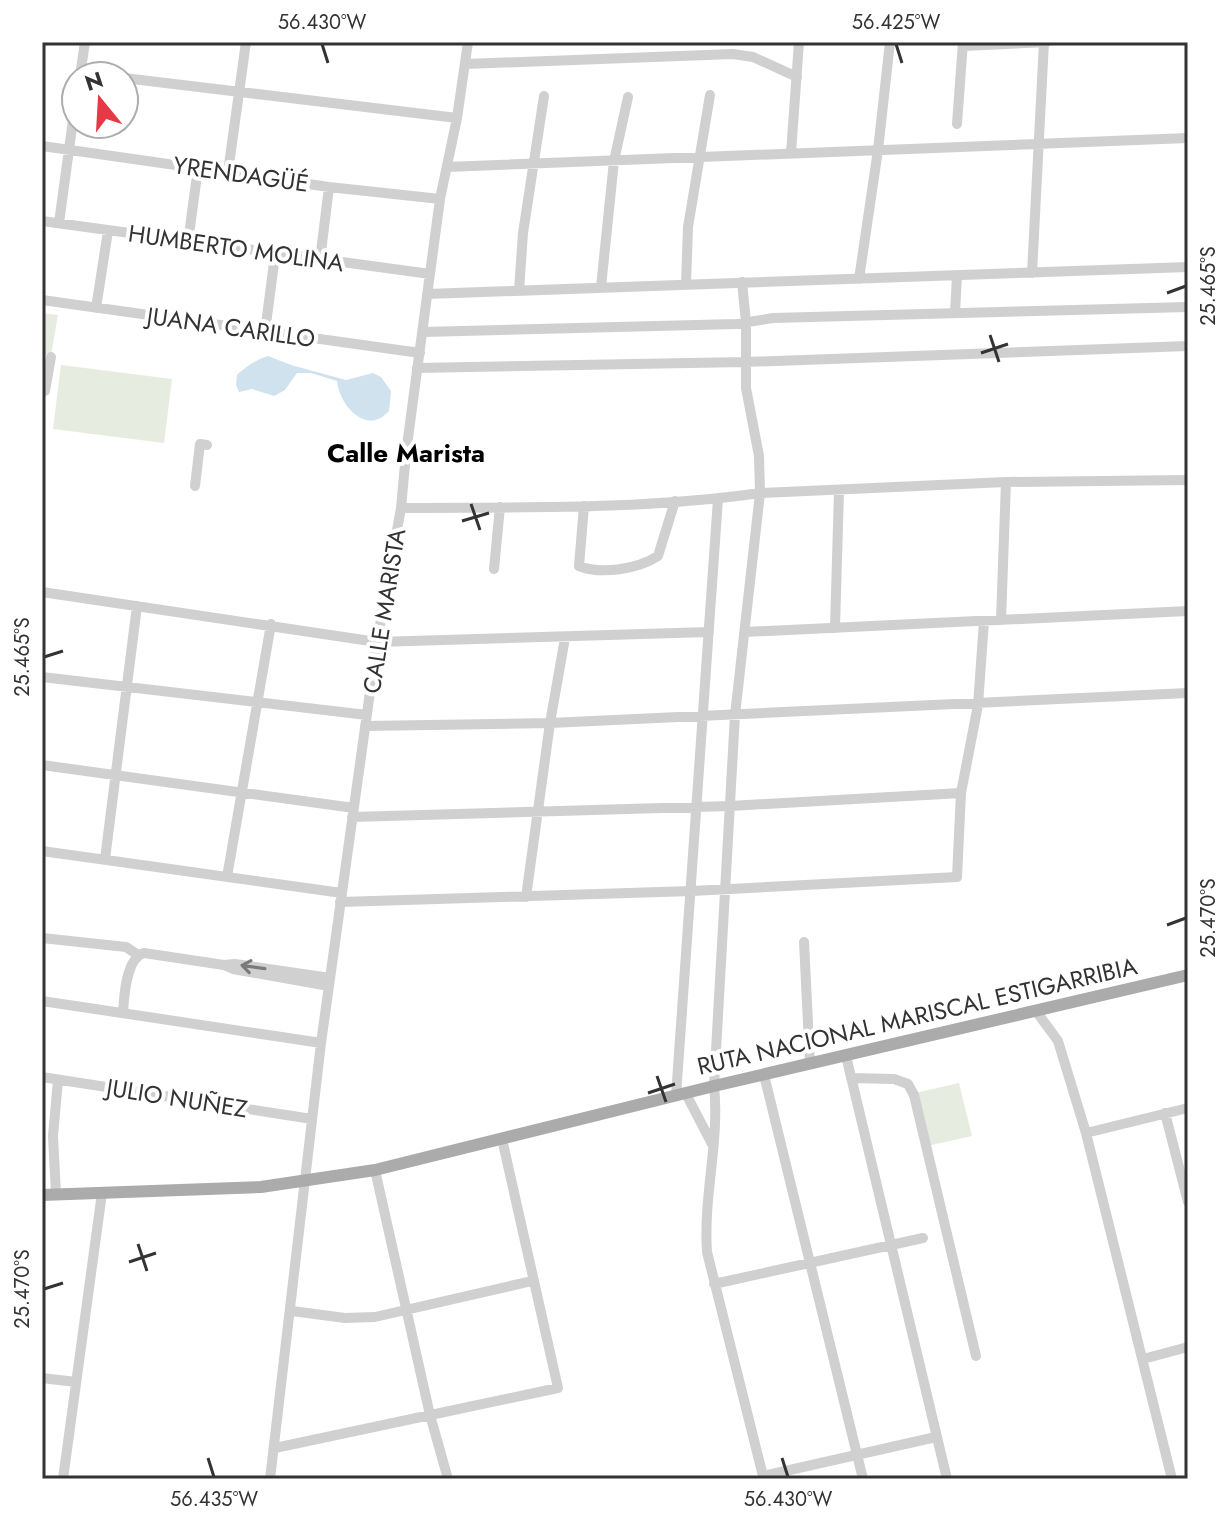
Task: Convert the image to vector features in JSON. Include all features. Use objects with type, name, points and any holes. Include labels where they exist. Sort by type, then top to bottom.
[{"type":"main road","name":"RUTA NACIONAL MARISCAL ESTIGARRIBIA","points":[[42,1195],[261,1187],[375,1170],[714,1086],[1188,975]]},
{"type":"street","points":[[228,172],[246,42]]},
{"type":"street","name":"CALLE MARISTA","points":[[270,1479],[329,982],[377,642],[401,508],[440,199],[457,118],[468,42]]},
{"type":"street","points":[[791,153],[799,42]]},
{"type":"street","points":[[859,279],[890,42]]},
{"type":"street","points":[[957,124],[963,44],[1046,42],[1032,273]]},
{"type":"street","points":[[465,64],[733,54],[753,57],[797,77]]},
{"type":"street","points":[[140,80],[457,118]]},
{"type":"street","points":[[686,284],[688,227],[710,95]]},
{"type":"street","points":[[519,291],[523,233],[544,96]]},
{"type":"street","points":[[601,287],[614,161],[628,97]]},
{"type":"street","points":[[447,167],[1188,138]]},
{"type":"street","points":[[59,223],[69,140]]},
{"type":"street","name":"YRENDAGÜÉ","points":[[42,146],[329,187],[440,199]]},
{"type":"street","points":[[188,242],[198,168]]},
{"type":"street","points":[[320,260],[329,187]]},
{"type":"street","name":"HUMBERTO MOLINA","points":[[42,221],[430,274]]},
{"type":"street","points":[[96,308],[108,231]]},
{"type":"street","points":[[265,332],[275,255]]},
{"type":"street","points":[[427,294],[1188,267]]},
{"type":"street","points":[[955,313],[957,276]]},
{"type":"street","points":[[742,282],[746,322],[746,388],[759,456],[760,493],[735,715],[714,1086],[716,1127],[705,1232],[707,1252],[763,1476],[936,1437]]},
{"type":"street","name":"JUANA CARILLO","points":[[42,300],[420,353]]},
{"type":"street","points":[[423,332],[746,322],[773,318],[1188,307]]},
{"type":"street","points":[[417,368],[745,362],[1188,346]]},
{"type":"street","points":[[42,391],[45,391],[51,357]]},
{"type":"street","points":[[195,486],[200,444],[207,445]]},
{"type":"street","points":[[401,508],[584,506],[718,499],[760,493],[1006,482],[1188,480]]},
{"type":"street","points":[[1001,620],[1006,482]]},
{"type":"street","points":[[835,628],[839,491]]},
{"type":"street","points":[[712,1144],[681,1095],[696,807],[718,499]]},
{"type":"street","points":[[584,506],[579,566],[599,571],[642,564],[658,556],[675,501]]},
{"type":"street","points":[[494,569],[500,507]]},
{"type":"street","points":[[42,592],[377,642],[709,632]]},
{"type":"street","points":[[105,859],[137,606]]},
{"type":"street","points":[[745,632],[1188,611]]},
{"type":"street","points":[[42,851],[227,877],[341,897],[526,897],[957,877],[961,793],[978,705],[984,621]]},
{"type":"street","points":[[227,877],[271,624]]},
{"type":"street","points":[[526,897],[536,812],[565,638]]},
{"type":"street","points":[[42,677],[257,703],[366,721],[550,723],[1188,693]]},
{"type":"street","points":[[42,765],[353,813],[730,806],[961,793]]},
{"type":"street","points":[[42,938],[126,947],[138,955]]},
{"type":"street","points":[[804,942],[810,1064]]},
{"type":"street","points":[[123,1013],[132,963],[144,953],[235,964],[329,982]]},
{"type":"street","points":[[42,1001],[321,1043]]},
{"type":"street","points":[[1036,1011],[1058,1041],[1086,1133],[1172,1479]]},
{"type":"street","points":[[846,1056],[947,1479]]},
{"type":"street","points":[[764,1075],[863,1479]]},
{"type":"street","name":"JULIO NUÑEZ","points":[[42,1077],[312,1119]]},
{"type":"street","points":[[851,1078],[894,1079],[908,1084],[914,1095],[976,1356]]},
{"type":"street","points":[[56,1194],[48,1136],[58,1080]]},
{"type":"street","points":[[1086,1133],[1188,1108]]},
{"type":"street","points":[[1165,1113],[1188,1202]]},
{"type":"street","points":[[275,1448],[558,1388],[502,1139]]},
{"type":"street","points":[[375,1170],[430,1415],[448,1479]]},
{"type":"street","points":[[63,1479],[102,1193]]},
{"type":"street","points":[[714,1284],[923,1238]]},
{"type":"street","points":[[292,1311],[345,1318],[375,1317],[532,1281]]},
{"type":"street","points":[[1143,1359],[1188,1347]]},
{"type":"street","points":[[42,1378],[76,1382]]},
{"type":"shaded area","points":[[42,313],[58,315],[51,355],[42,354]]},
{"type":"shaded area","points":[[61,365],[172,379],[164,443],[53,429]]},
{"type":"shaded area","points":[[959,1083],[972,1136],[927,1146],[915,1093]]},
{"type":"water","points":[[268,356],[346,380],[373,373],[381,377],[391,391],[389,411],[371,421],[363,419],[348,407],[337,381],[311,373],[297,373],[285,390],[274,396],[252,389],[239,392],[237,375]]},
{"type":"district","name":"Calle Marista","points":[[406,453]]}]
